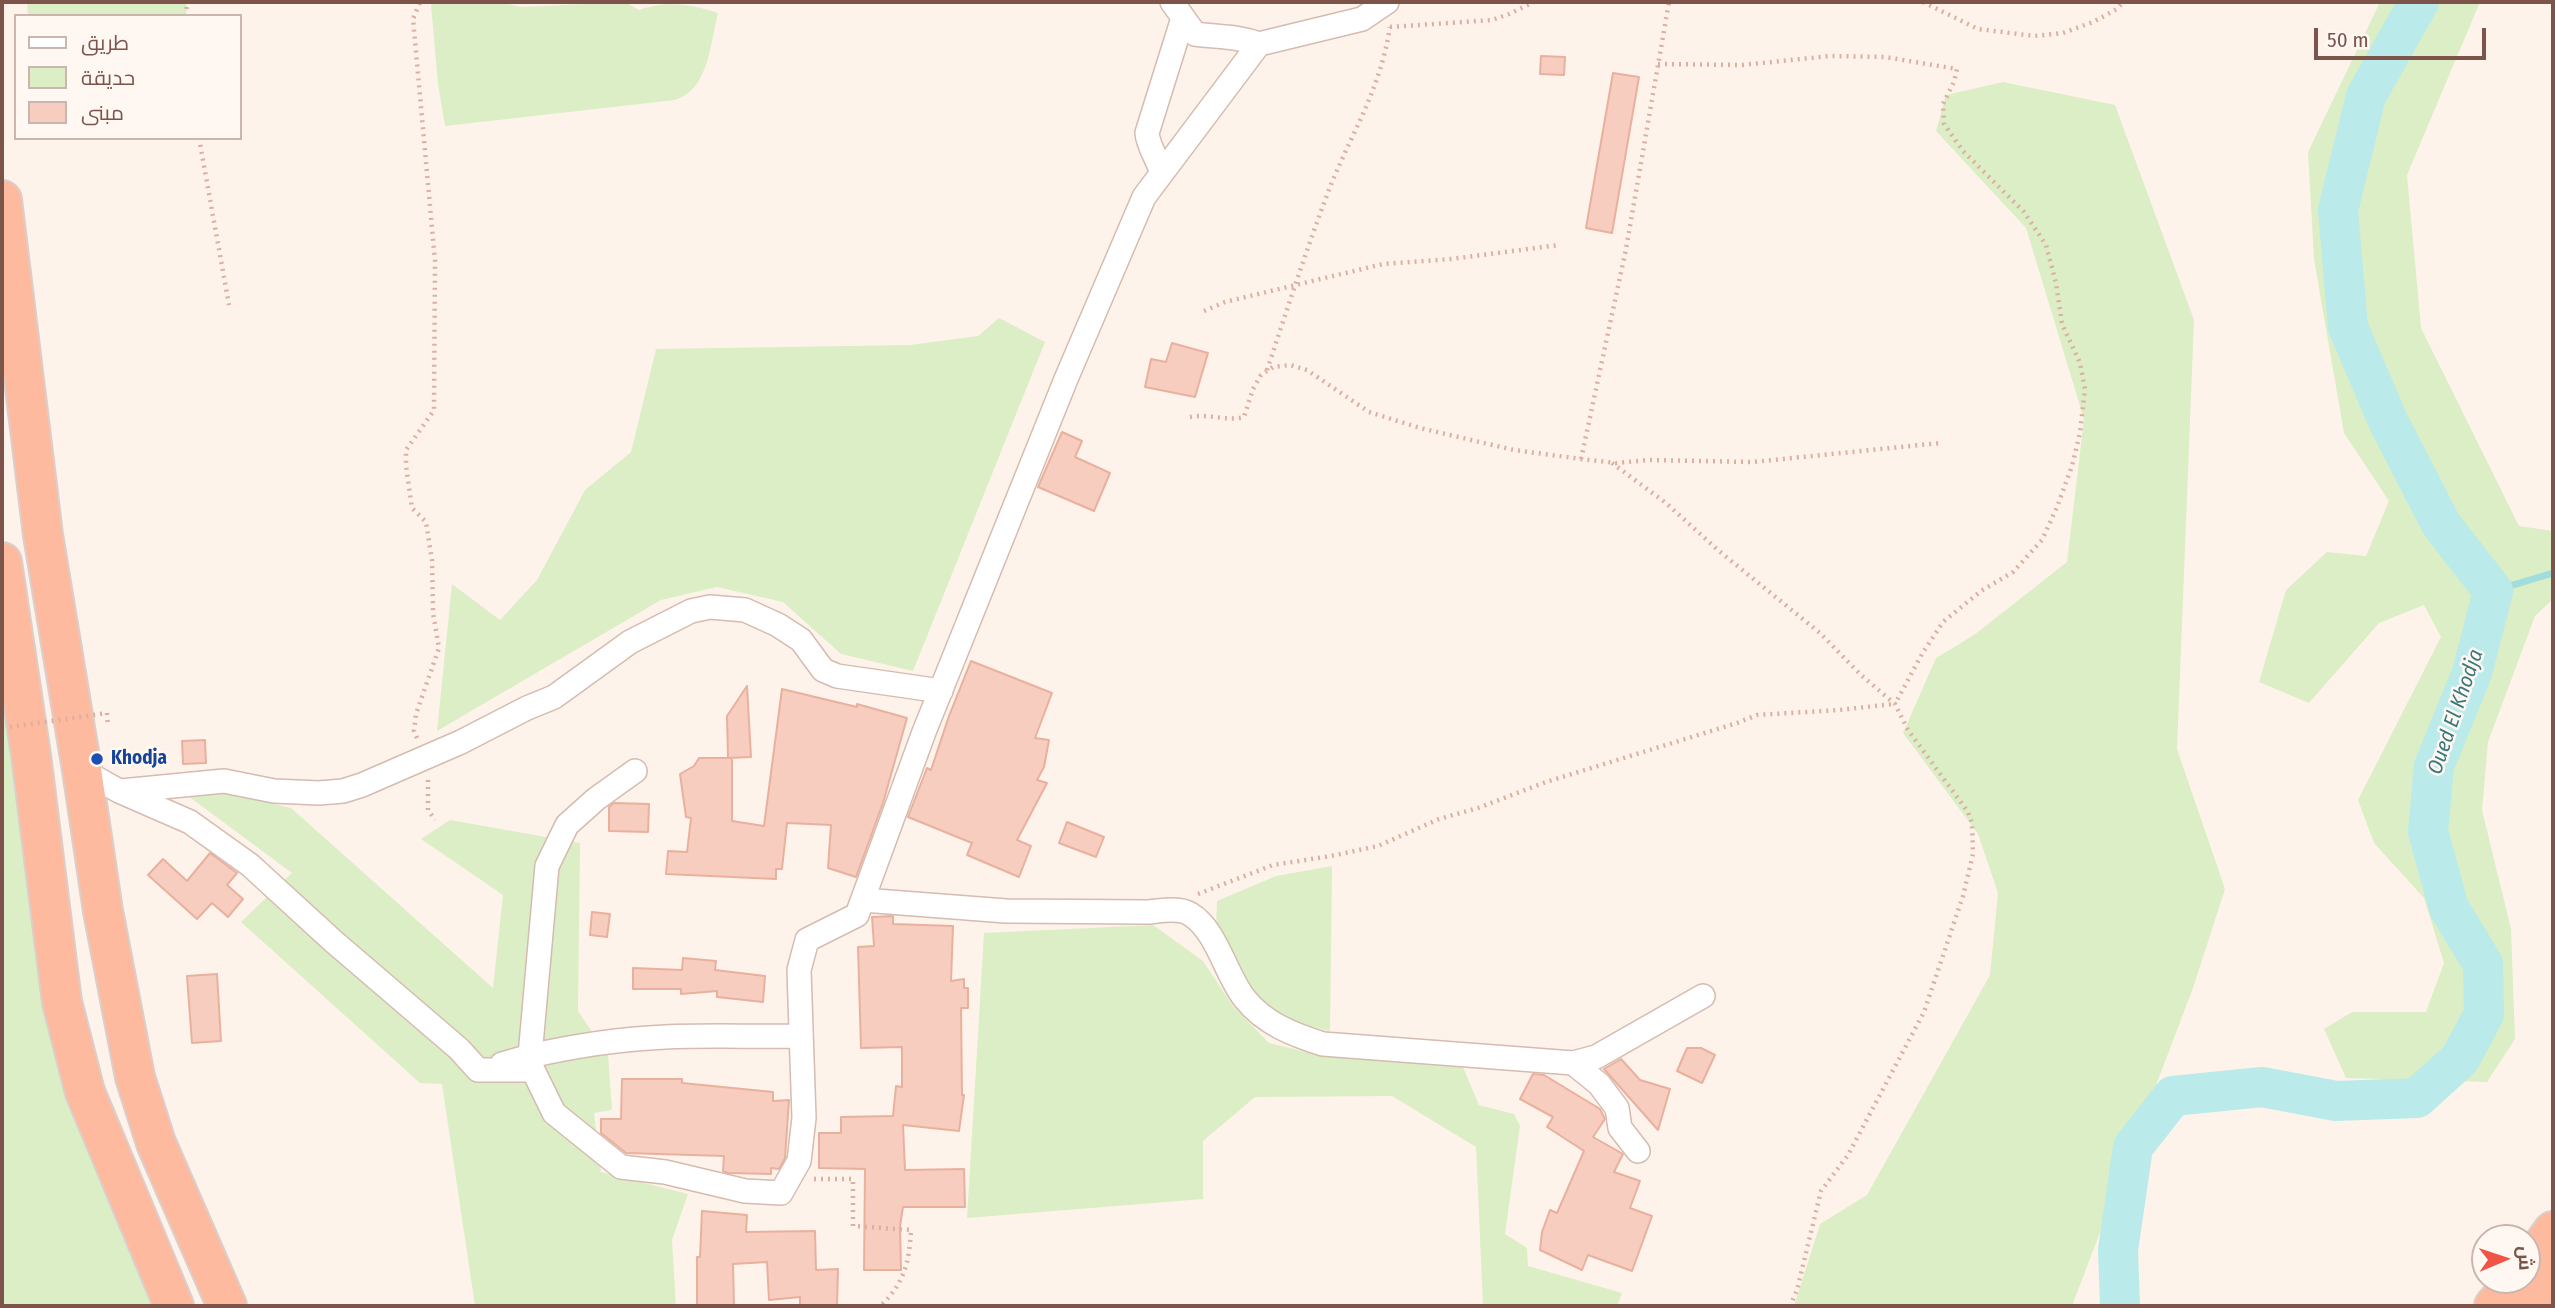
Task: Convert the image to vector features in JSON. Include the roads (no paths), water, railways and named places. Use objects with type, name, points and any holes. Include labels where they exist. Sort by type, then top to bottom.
[{"type":"highway","points":[[2,200],[43,535],[103,911],[135,1077],[156,1143],[227,1306]]},
{"type":"highway","points":[[2,562],[31,755],[62,1002],[85,1091],[174,1306]]},
{"type":"highway","points":[[2541,1248],[2553,1231]]},
{"type":"highway","points":[[2532,1306],[2553,1279]]},
{"type":"street","points":[[1178,10],[1195,34],[1238,36],[1259,44],[1362,19],[1387,2]]},
{"type":"street","points":[[1162,173],[1147,133],[1178,10]]},
{"type":"street","points":[[82,770],[119,791],[190,822],[250,865],[333,941],[459,1049],[478,1070],[533,1070],[554,1113],[621,1167],[665,1172],[745,1191],[781,1193],[799,1161],[804,1118],[799,970],[807,940],[857,915],[941,691],[1066,379],[1143,197],[1259,44]]},
{"type":"street","points":[[119,791],[224,781],[297,794],[331,792],[362,785],[461,743],[527,708],[554,697],[630,642],[691,611],[710,607],[745,610],[778,625],[801,640],[823,670],[837,676],[941,691]]},
{"type":"street","points":[[530,1056],[547,866],[566,825],[635,771]]},
{"type":"street","points":[[863,900],[1006,911],[1170,910],[1190,914],[1212,938],[1244,999],[1261,1015],[1291,1034],[1323,1044],[1573,1063],[1596,1057],[1703,996]]},
{"type":"street","points":[[478,1070],[569,1047],[621,1040],[801,1036]]},
{"type":"street","points":[[1573,1063],[1599,1084],[1617,1108],[1620,1128],[1638,1151]]},
{"type":"waterway","name":"Oued El Khodja","points":[[2120,1306],[2118,1250],[2133,1147],[2173,1096],[2262,1087],[2336,1101],[2417,1098],[2460,1059],[2484,1014],[2483,964],[2449,908],[2428,832],[2434,766],[2472,673],[2493,591],[2441,524],[2388,421],[2348,327],[2338,210],[2366,96],[2419,2]]},
{"type":"waterway","points":[[2493,591],[2553,573]]},
{"type":"place","name":"Khodja","points":[[97,759]]}]
